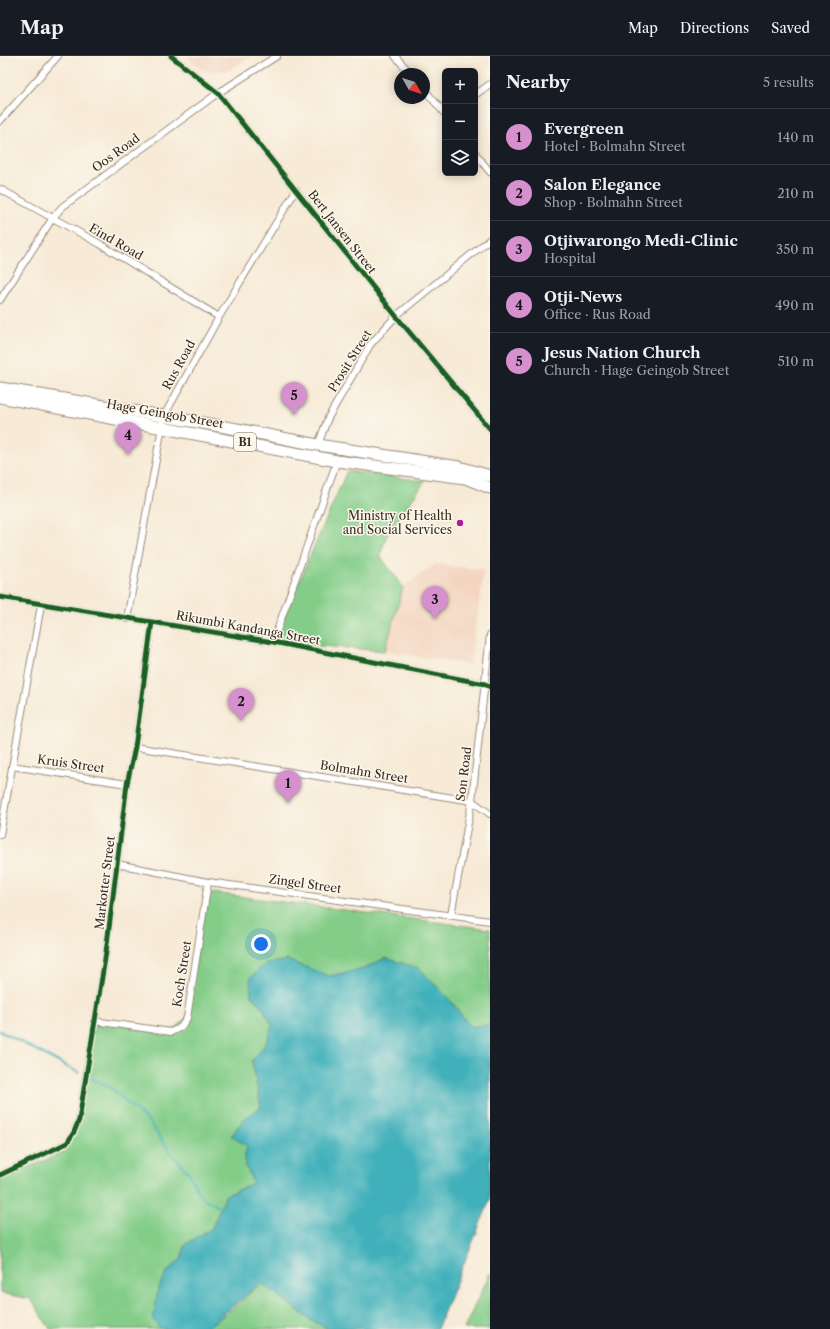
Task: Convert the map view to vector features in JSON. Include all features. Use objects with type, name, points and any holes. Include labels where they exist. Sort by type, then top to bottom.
[{"type":"highway","name":"Hage Geingob Street","points":[[0,388],[164,416],[318,445],[459,467],[490,476]]},
{"type":"highway","name":"Hage Geingob Street","points":[[0,397],[337,460],[408,472],[448,475],[464,478],[490,488]]},
{"type":"street","points":[[0,121],[58,56]]},
{"type":"street","name":"Bert Jansen Street","points":[[171,56],[218,93],[396,316],[490,429]]},
{"type":"street","name":"Oos Road","points":[[0,300],[52,219],[62,207],[218,93],[277,56]]},
{"type":"street","points":[[396,56],[406,68]]},
{"type":"street","points":[[478,93],[490,84]]},
{"type":"street","points":[[430,96],[442,110]]},
{"type":"street","points":[[478,157],[490,172]]},
{"type":"street","name":"Eind Road","points":[[0,189],[52,219],[100,244],[219,317]]},
{"type":"street","name":"Rus Road","points":[[127,619],[164,416],[219,317],[296,190]]},
{"type":"street","name":"Prosit Street","points":[[318,445],[328,418],[370,345],[396,316],[490,238]]},
{"type":"street","points":[[273,642],[337,460]]},
{"type":"street","name":"Rikumbi Kandanga Street","points":[[0,597],[41,605],[273,642],[488,685]]},
{"type":"street","points":[[0,835],[41,605]]},
{"type":"street","name":"Markotter Street","points":[[0,1175],[66,1143],[74,1132],[79,1120],[106,952],[127,784],[135,747],[152,622]]},
{"type":"street","name":"Son Road","points":[[451,916],[472,801],[488,685],[490,635]]},
{"type":"street","name":"Bolmahn Street","points":[[135,747],[472,801],[490,814]]},
{"type":"street","name":"Kruis Street","points":[[12,766],[127,784]]},
{"type":"street","name":"Zingel Street","points":[[117,864],[208,882],[490,921]]},
{"type":"street","name":"Koch Street","points":[[94,1021],[171,1032],[181,1027],[187,1018],[208,882]]},
{"type":"shaded area","points":[[186,56],[251,56],[230,70],[206,72]]},
{"type":"shaded area","points":[[436,564],[484,570],[470,665],[385,651],[403,587]]},
{"type":"green space","points":[[347,471],[425,481],[386,537],[380,556],[403,587],[385,651],[273,642]]},
{"type":"green space","points":[[206,892],[490,929],[490,1024],[470,1027],[452,1002],[385,958],[364,969],[329,976],[287,960],[265,964],[251,996],[261,1005],[273,1026],[265,1045],[252,1061],[261,1107],[243,1120],[247,1146],[244,1160],[253,1183],[226,1195],[212,1228],[186,1244],[181,1259],[167,1272],[153,1320],[161,1329],[50,1329],[31,1299],[0,1293],[0,1180],[66,1151],[67,1143],[74,1132],[94,1021],[171,1032],[187,1018]]},
{"type":"green space","points":[[490,1273],[490,1329],[464,1329]]},
{"type":"green space","points":[[261,1283],[312,1321],[329,1329],[202,1329],[226,1314]]},
{"type":"water","points":[[385,958],[419,968],[452,1002],[470,1027],[490,1024],[490,1200],[437,1329],[329,1329],[312,1321],[261,1283],[209,1326],[202,1329],[161,1329],[153,1320],[158,1289],[167,1272],[181,1259],[186,1244],[212,1228],[226,1195],[253,1183],[244,1160],[247,1146],[231,1136],[243,1120],[261,1107],[252,1061],[265,1045],[273,1026],[261,1005],[251,996],[250,978],[265,964],[287,960],[329,976],[364,969]]},
{"type":"waterway","points":[[0,1031],[79,1073]]},
{"type":"waterway","points":[[91,1078],[111,1088],[150,1123],[169,1151],[189,1173],[200,1196],[220,1208]]},
{"type":"cycle path","points":[[171,56],[218,93],[396,316],[490,429]]},
{"type":"cycle path","points":[[0,597],[273,642],[485,684],[490,687]]},
{"type":"cycle path","points":[[0,1175],[67,1143],[79,1120],[106,952],[127,784],[135,747],[152,622]]},
{"type":"place","name":"Jesus Nation Church","points":[[294,415]]},
{"type":"place","name":"Otji-News","points":[[128,455]]},
{"type":"place","name":"Ministry of Health and Social Services","points":[[460,523]]},
{"type":"place","name":"Otjiwarongo Medi-Clinic","points":[[435,619]]},
{"type":"place","name":"Salon Elegance","points":[[241,721]]},
{"type":"place","name":"Evergreen","points":[[288,803]]}]
